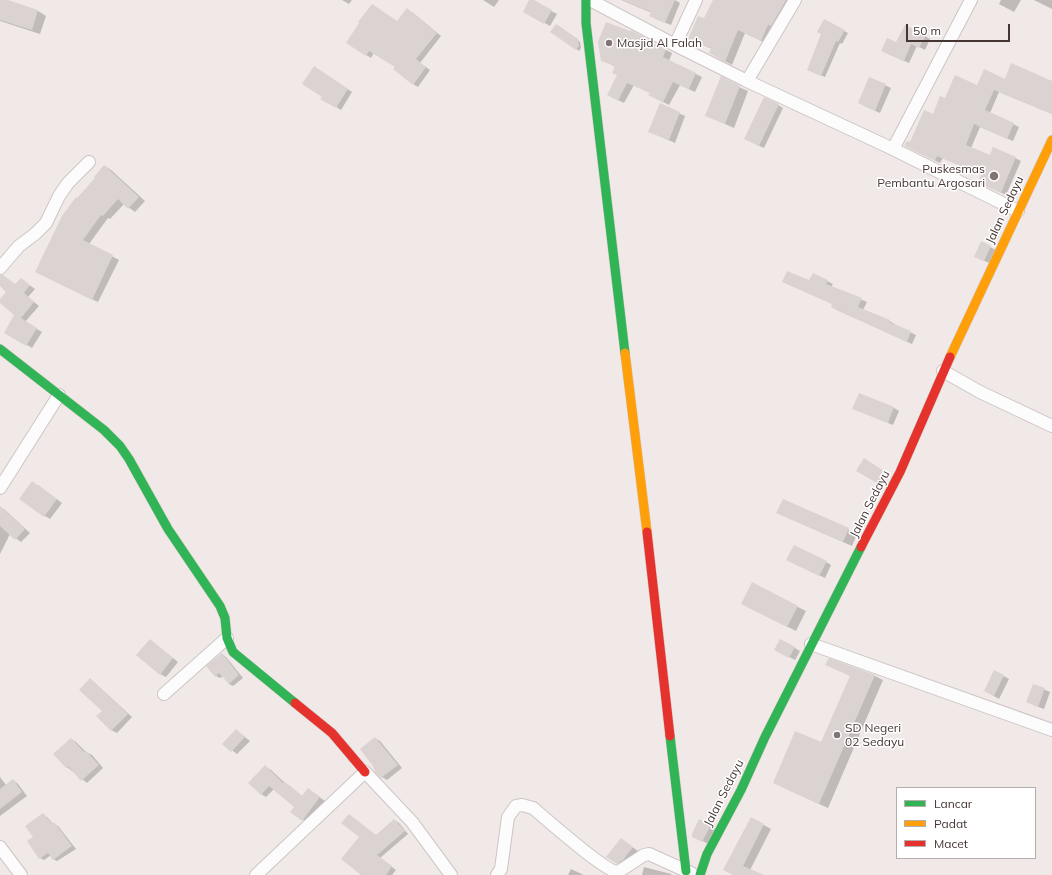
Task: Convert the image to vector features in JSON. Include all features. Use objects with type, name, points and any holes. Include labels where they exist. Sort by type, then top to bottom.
[{"type":"street","points":[[586,0],[586,23],[645,516],[691,873]]},
{"type":"street","points":[[590,0],[747,81],[893,149],[1018,212]]},
{"type":"street","points":[[675,45],[696,0]]},
{"type":"street","points":[[747,81],[795,0]]},
{"type":"street","points":[[893,149],[971,0]]},
{"type":"street","name":"Jalan Sedayu","points":[[700,875],[707,854],[741,790],[765,736],[900,472],[943,372],[1052,140]]},
{"type":"street","points":[[0,268],[19,246],[35,234],[46,223],[59,196],[68,183],[89,162]]},
{"type":"street","points":[[0,349],[104,430],[120,446],[129,459],[168,529],[220,606],[225,618],[227,638],[233,652],[332,733],[365,772],[412,822],[451,875]]},
{"type":"street","points":[[943,372],[980,392],[1052,426]]},
{"type":"street","points":[[0,488],[59,395]]},
{"type":"street","points":[[164,694],[227,638]]},
{"type":"street","points":[[811,644],[1052,730]]},
{"type":"street","points":[[256,875],[365,772]]},
{"type":"street","points":[[497,875],[500,869],[508,817],[516,806],[522,805],[533,808],[613,871],[618,872],[644,855],[649,854],[691,873]]},
{"type":"street","points":[[0,847],[21,875]]},
{"type":"building","points":[[0,0],[8,0],[38,10],[32,30],[0,20]]},
{"type":"building","points":[[529,0],[534,0],[552,10],[544,24],[523,12]]},
{"type":"building","points":[[622,0],[675,0],[665,23],[649,16],[651,12]]},
{"type":"building","points":[[713,0],[786,0],[771,26],[768,25],[761,41],[738,30],[725,62],[709,53],[711,48],[688,39],[698,16],[704,18]]},
{"type":"building","points":[[372,4],[397,21],[407,8],[437,33],[416,59],[426,67],[413,85],[393,69],[395,67],[369,51],[366,56],[346,43],[359,23],[358,22]]},
{"type":"building","points":[[824,19],[845,30],[838,42],[836,41],[821,76],[807,70],[821,34],[817,32]]},
{"type":"building","points":[[606,22],[630,30],[644,37],[643,39],[666,49],[663,57],[696,73],[689,89],[673,82],[663,102],[648,95],[650,93],[627,83],[618,101],[607,95],[617,75],[612,73],[615,66],[601,61],[598,42]]},
{"type":"building","points":[[556,24],[578,39],[579,46],[576,50],[550,32]]},
{"type":"building","points":[[905,25],[926,35],[919,48],[911,44],[904,61],[881,51],[887,38],[896,42]]},
{"type":"building","points":[[1011,63],[1052,81],[1052,114],[994,90],[985,110],[1014,123],[1007,139],[974,124],[966,145],[990,155],[993,147],[1016,157],[1001,193],[978,183],[981,175],[937,156],[935,161],[904,146],[907,141],[910,142],[924,110],[933,114],[940,96],[945,98],[955,75],[977,85],[984,69],[1005,79]]},
{"type":"building","points":[[314,66],[348,89],[336,108],[320,99],[322,97],[302,84]]},
{"type":"building","points":[[721,76],[740,86],[725,124],[705,116]]},
{"type":"building","points":[[869,77],[886,84],[875,111],[858,103]]},
{"type":"building","points":[[764,97],[779,104],[759,146],[744,139]]},
{"type":"building","points":[[660,103],[680,112],[669,140],[648,132]]},
{"type":"building","points":[[104,165],[139,197],[128,209],[118,199],[103,216],[101,215],[83,240],[113,255],[92,300],[35,272],[62,216],[76,197],[77,198],[95,178],[94,177]]},
{"type":"building","points":[[981,241],[991,246],[984,261],[974,257]]},
{"type":"building","points":[[787,271],[809,280],[813,273],[828,280],[826,284],[862,298],[858,307],[890,320],[889,322],[911,331],[907,342],[831,307],[832,304],[782,282]]},
{"type":"building","points":[[0,275],[3,275],[15,284],[21,278],[30,285],[24,293],[34,302],[21,318],[37,328],[26,346],[4,333],[14,315],[0,303],[0,299],[6,292],[0,286]]},
{"type":"building","points":[[859,393],[894,407],[888,423],[852,409]]},
{"type":"building","points":[[864,458],[884,471],[877,483],[856,471]]},
{"type":"building","points":[[32,481],[57,499],[44,517],[19,499]]},
{"type":"building","points":[[783,499],[849,528],[843,542],[776,513]]},
{"type":"building","points":[[0,506],[25,529],[15,540],[0,526]]},
{"type":"building","points":[[794,545],[827,561],[819,576],[786,560]]},
{"type":"building","points":[[752,582],[798,606],[787,627],[741,604]]},
{"type":"building","points":[[150,639],[173,658],[160,675],[136,655]]},
{"type":"building","points":[[780,639],[795,647],[789,658],[774,650]]},
{"type":"building","points":[[222,653],[239,675],[229,684],[219,673],[215,677],[206,666]]},
{"type":"building","name":"SD Negeri 02 Sedayu","points":[[829,658],[875,675],[819,804],[773,783],[795,731],[821,742],[850,676],[825,665]]},
{"type":"building","points":[[994,670],[1004,675],[994,696],[984,691]]},
{"type":"building","points":[[90,678],[128,714],[111,731],[96,716],[102,711],[79,690]]},
{"type":"building","points":[[1033,684],[1045,688],[1038,707],[1026,702]]},
{"type":"building","points":[[236,729],[245,737],[231,752],[222,744]]},
{"type":"building","points":[[375,737],[398,765],[381,778],[375,772],[373,766],[360,749]]},
{"type":"building","points":[[71,738],[99,765],[81,781],[68,766],[66,768],[53,754]]},
{"type":"building","points":[[265,765],[283,783],[285,782],[302,796],[308,788],[320,797],[302,821],[290,812],[294,807],[269,786],[261,795],[248,783]]},
{"type":"building","points":[[13,779],[22,792],[0,809],[0,789]]},
{"type":"building","points":[[43,813],[52,824],[54,822],[72,846],[53,860],[48,853],[39,859],[27,841],[33,837],[25,826]]},
{"type":"building","points":[[349,814],[376,835],[394,819],[405,831],[377,855],[392,866],[386,875],[361,875],[341,859],[359,837],[341,823]]},
{"type":"building","points":[[751,817],[764,824],[743,866],[764,875],[733,875],[723,870]]},
{"type":"building","points":[[699,819],[711,825],[702,842],[692,837]]},
{"type":"building","points":[[621,838],[633,847],[623,860],[617,864],[606,857]]},
{"type":"traffic: fast","points":[[586,0],[586,23],[625,353]]},
{"type":"traffic: fast","points":[[0,349],[104,430],[120,446],[129,459],[168,529],[220,606],[225,618],[227,638],[233,652],[295,703]]},
{"type":"traffic: fast","points":[[700,875],[707,854],[741,790],[765,737],[861,547]]},
{"type":"traffic: fast","points":[[670,736],[686,871]]},
{"type":"traffic: slow","points":[[950,357],[1052,140]]},
{"type":"traffic: slow","points":[[625,353],[647,532]]},
{"type":"traffic: jam","points":[[861,547],[900,472],[950,357]]},
{"type":"traffic: jam","points":[[647,532],[670,736]]},
{"type":"traffic: jam","points":[[295,703],[332,733],[365,772]]},
{"type":"place","name":"Masjid Al Falah","points":[[609,43]]},
{"type":"place","name":"Puskesmas Pembantu Argosari","points":[[994,176]]},
{"type":"place","name":"SD Negeri 02 Sedayu","points":[[837,735]]}]
